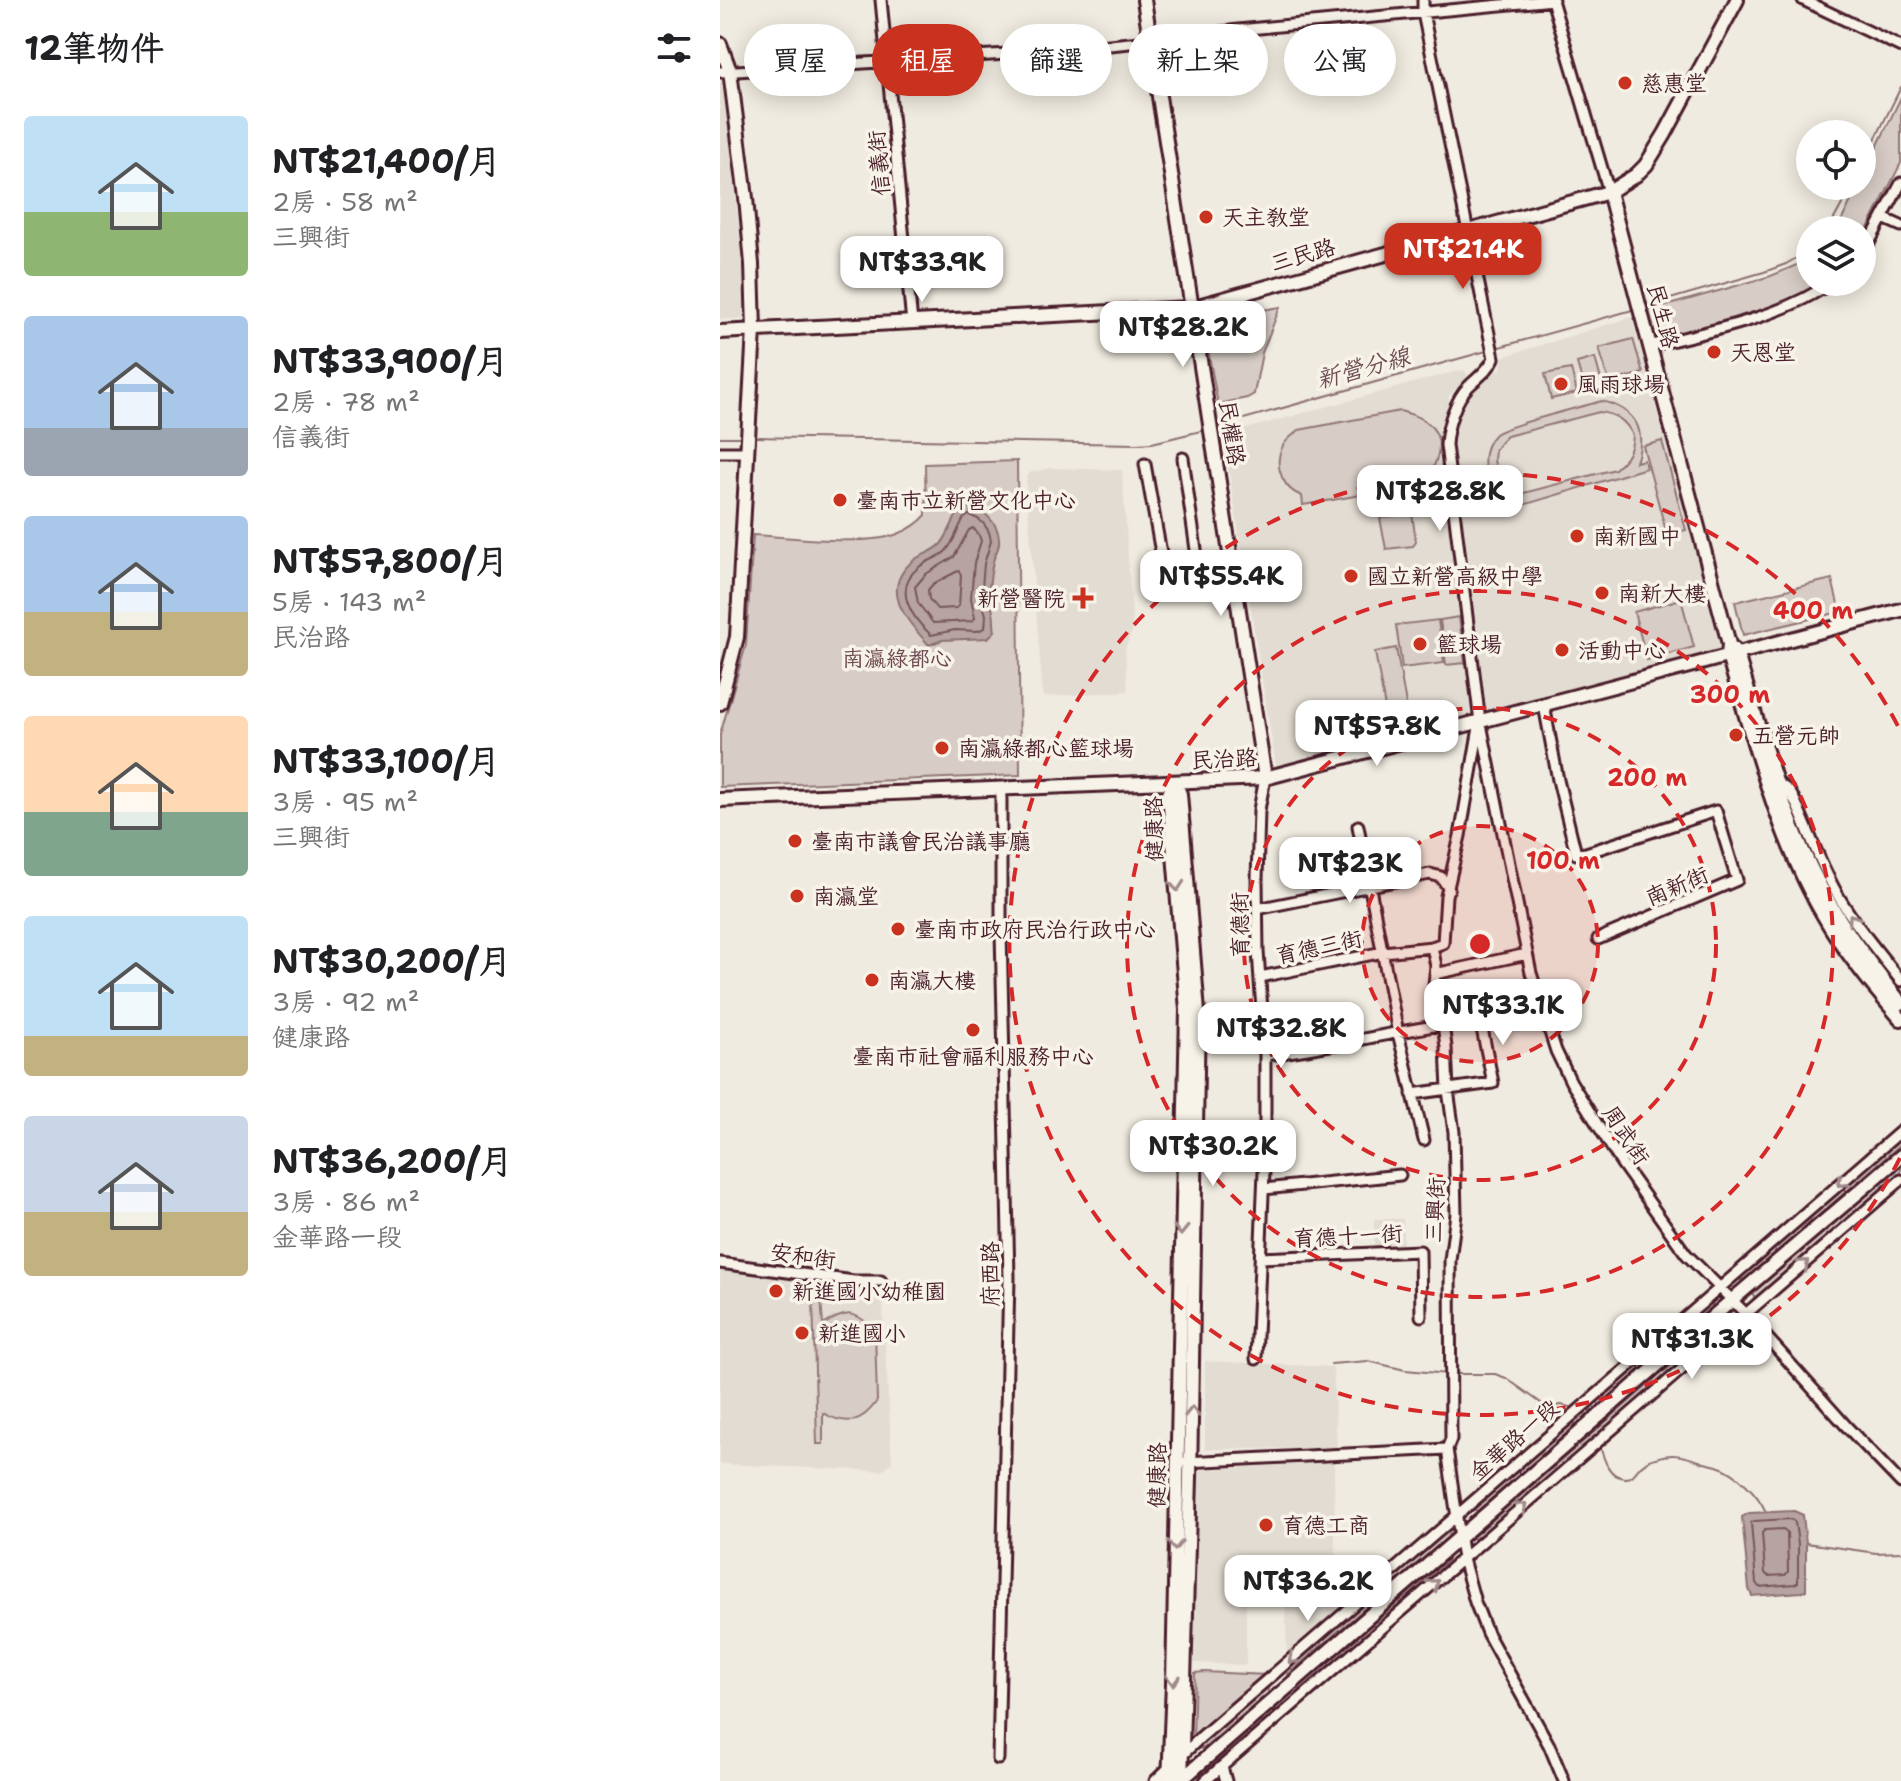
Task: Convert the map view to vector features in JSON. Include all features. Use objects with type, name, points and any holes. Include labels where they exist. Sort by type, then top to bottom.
[{"type":"street","name":"信義街","points":[[881,0],[883,24]]},
{"type":"street","name":"民權路","points":[[1144,0],[1148,24]]},
{"type":"street","name":"三興街","points":[[1423,0],[1423,13],[1494,358],[1461,396],[1448,429],[1446,445],[1480,722],[1446,896],[1443,943],[1432,947],[1436,966],[1433,994],[1443,1024],[1446,1047],[1456,1193],[1450,1260],[1451,1439],[1447,1449],[1463,1559],[1475,1602],[1487,1633],[1549,1745],[1564,1781]]},
{"type":"street","points":[[1268,27],[1553,0]]},
{"type":"street","name":"民生路","points":[[1553,0],[1609,192],[1765,778],[1804,879],[1824,916],[1841,943],[1901,1019]]},
{"type":"street","name":"三民路","points":[[720,332],[1191,308],[1609,192],[1646,165],[1737,0]]},
{"type":"street","points":[[1803,0],[1901,47]]},
{"type":"street","points":[[984,56],[1128,43]]},
{"type":"street","points":[[720,44],[751,250],[754,330],[737,637],[720,703]]},
{"type":"street","points":[[725,72],[872,64]]},
{"type":"street","name":"信義街","points":[[890,96],[912,323]]},
{"type":"street","name":"民權路","points":[[1158,96],[1265,778]]},
{"type":"street","points":[[1876,231],[1901,183]]},
{"type":"street","points":[[1883,218],[1901,226]]},
{"type":"street","points":[[1649,346],[1779,310],[1811,296]]},
{"type":"street","points":[[720,452],[747,450]]},
{"type":"street","points":[[1183,458],[1199,571]]},
{"type":"street","points":[[1145,464],[1165,575],[1231,567]]},
{"type":"street","name":"民治路","points":[[720,800],[1265,778],[1544,705],[1731,651],[1901,610]]},
{"type":"street","name":"民生路","points":[[1731,651],[1793,829],[1813,872],[1859,949],[1901,1003]]},
{"type":"street","name":"南新街","points":[[1544,705],[1576,854],[1716,811],[1737,880],[1598,939]]},
{"type":"street","name":"周武街","points":[[1480,722],[1531,973],[1556,1051],[1571,1082],[1622,1164],[1679,1244],[1901,1483]]},
{"type":"street","name":"育德街","points":[[1256,1359],[1264,1189],[1265,1055],[1257,909],[1259,810],[1265,778]]},
{"type":"street","name":"民生路","points":[[1776,781],[1794,799],[1820,860],[1844,905],[1901,981]]},
{"type":"street","name":"健康路","points":[[1175,782],[1169,794],[1191,1048],[1176,1778]]},
{"type":"street","name":"府西路","points":[[998,1759],[1009,1278],[1001,789]]},
{"type":"street","points":[[1358,826],[1398,1033],[1424,1140]]},
{"type":"street","points":[[1257,909],[1430,874],[1441,877],[1449,889]]},
{"type":"street","name":"育德三街","points":[[1260,977],[1383,952],[1432,947]]},
{"type":"street","points":[[1435,974],[1527,954]]},
{"type":"street","points":[[1265,1055],[1480,1019],[1493,1083],[1412,1094]]},
{"type":"street","name":"金華路一段","points":[[1183,1755],[1901,1131]]},
{"type":"street","name":"金華路一段","points":[[1155,1781],[1176,1778],[1901,1156]]},
{"type":"street","points":[[1264,1189],[1400,1175]]},
{"type":"street","points":[[1205,1781],[1901,1180]]},
{"type":"street","name":"育德十一街","points":[[1261,1258],[1420,1251],[1421,1316]]},
{"type":"street","name":"安和街","points":[[720,1263],[854,1281],[881,1281]]},
{"type":"street","points":[[1184,1462],[1447,1449]]},
{"type":"street","name":"健康路","points":[[1176,1778],[1183,1755],[1184,1462]]},
{"type":"street","points":[[1222,1767],[1226,1781]]},
{"type":"shaded area","points":[[720,82],[724,82],[748,319],[720,319]]},
{"type":"shaded area","name":"南新國中","points":[[1632,317],[1721,649],[1486,712],[1450,434],[1466,385],[1501,369],[1502,357]]},
{"type":"shaded area","name":"國立新營高級中學","points":[[1461,370],[1468,377],[1449,396],[1448,413],[1439,428],[1473,718],[1276,767],[1223,435]]},
{"type":"shaded area","name":"新營醫院","points":[[1050,468],[1122,470],[1133,629],[1125,649],[1128,691],[1043,697],[1026,483],[1031,472]]},
{"type":"shaded area","points":[[1374,1219],[1403,1219],[1403,1247],[1374,1248]]},
{"type":"shaded area","name":"新進國小","points":[[720,1267],[882,1289],[892,1462],[882,1471],[720,1464]]},
{"type":"shaded area","name":"育德工商","points":[[1205,1361],[1333,1367],[1337,1448],[1205,1449]]},
{"type":"shaded area","name":"育德工商","points":[[1334,1462],[1336,1612],[1287,1654],[1284,1575],[1246,1577],[1246,1665],[1194,1663],[1198,1475],[1201,1470]]},
{"type":"green space","points":[[1901,97],[1901,163],[1874,216],[1844,216],[1851,200],[1876,200],[1876,149]]},
{"type":"green space","points":[[1796,265],[1796,296],[1799,296],[1789,302],[1656,340],[1648,311],[1771,276]]},
{"type":"green space","points":[[1280,307],[1262,353],[1254,394],[1218,404],[1204,328],[1224,326],[1246,313]]},
{"type":"green space","points":[[1633,339],[1643,373],[1609,382],[1599,348]]},
{"type":"green space","points":[[1595,358],[1603,387],[1585,392],[1577,363]]},
{"type":"green space","name":"風雨球場","points":[[1571,369],[1577,393],[1551,399],[1545,374]]},
{"type":"green space","points":[[1602,401],[1622,409],[1636,422],[1640,440],[1636,462],[1644,460],[1646,468],[1497,513],[1494,502],[1506,498],[1490,482],[1484,464],[1487,446],[1495,434],[1528,421]],"holes":[[[1605,413],[1627,425],[1633,435],[1628,454],[1615,469],[1524,493],[1513,491],[1498,477],[1495,450],[1507,436]]]},
{"type":"green space","points":[[1400,411],[1421,419],[1435,431],[1439,448],[1432,470],[1441,469],[1442,481],[1303,505],[1302,496],[1290,489],[1282,478],[1279,464],[1281,450],[1299,430]]},
{"type":"green space","points":[[1662,441],[1686,530],[1667,535],[1643,446]]},
{"type":"green space","name":"南瀛綠都心","points":[[1017,461],[1020,775],[720,787],[720,735],[746,645],[753,535],[828,540],[886,537],[907,530],[926,515],[925,464]]},
{"type":"green space","points":[[1412,513],[1416,542],[1413,546],[1386,549],[1380,518]]},
{"type":"green space","points":[[1832,579],[1840,612],[1743,635],[1735,602]]},
{"type":"green space","points":[[1681,599],[1694,647],[1647,660],[1634,612]]},
{"type":"green space","points":[[1459,617],[1465,663],[1446,665],[1440,620]]},
{"type":"green space","name":"籃球場","points":[[1438,620],[1444,663],[1402,668],[1396,625]]},
{"type":"green space","points":[[1396,648],[1410,727],[1389,730],[1375,652]]},
{"type":"green space","points":[[1901,1133],[1901,1144],[1745,1279],[1737,1277]]},
{"type":"green space","points":[[1901,1166],[1901,1176],[1755,1299],[1752,1294]]},
{"type":"green space","points":[[813,1298],[821,1298],[823,1325],[850,1314],[875,1330],[877,1401],[865,1414],[853,1420],[839,1420],[823,1413],[823,1444],[817,1444]]},
{"type":"green space","points":[[1707,1303],[1713,1305],[1712,1308],[1477,1511],[1472,1508]]},
{"type":"green space","points":[[1722,1321],[1727,1324],[1476,1541],[1473,1539],[1474,1536]]},
{"type":"green space","points":[[1446,1531],[1448,1537],[1288,1674],[1285,1670]]},
{"type":"green space","points":[[1448,1560],[1451,1564],[1302,1693],[1300,1686]]},
{"type":"green space","points":[[1195,1673],[1266,1675],[1193,1740]]},
{"type":"green space","points":[[1265,1687],[1268,1693],[1204,1748],[1198,1746],[1262,1688]]},
{"type":"green space","points":[[1273,1709],[1278,1714],[1201,1781],[1196,1781],[1195,1778]]},
{"type":"water","points":[[964,506],[984,513],[994,523],[999,537],[989,592],[995,631],[988,638],[942,640],[929,645],[899,604],[898,582],[903,571],[914,560],[941,544]]},
{"type":"water","points":[[1794,1511],[1803,1515],[1806,1590],[1752,1596],[1742,1517],[1749,1513]]},
{"type":"waterway","name":"新營分線","points":[[1876,138],[1901,87]]},
{"type":"waterway","name":"新營分線","points":[[1836,216],[1844,200]]},
{"type":"waterway","name":"新營分線","points":[[1646,306],[1764,272],[1796,258]]},
{"type":"waterway","name":"新營分線","points":[[1496,348],[1636,309]]},
{"type":"waterway","name":"新營分線","points":[[1215,427],[1490,350]]},
{"type":"waterway","name":"新營分線","points":[[753,437],[1136,444],[1205,430]]},
{"type":"waterway","name":"新營分線","points":[[720,437],[743,437]]},
{"type":"waterway","points":[[1331,1364],[1368,1361],[1405,1370],[1448,1374]]},
{"type":"waterway","points":[[1456,1374],[1495,1374],[1506,1378],[1548,1408],[1561,1405],[1570,1407]]},
{"type":"waterway","points":[[1600,1446],[1608,1467],[1620,1477],[1629,1478],[1647,1461],[1667,1455],[1683,1456],[1725,1469],[1746,1484],[1766,1512]]},
{"type":"waterway","points":[[1806,1543],[1876,1553],[1901,1552]]},
{"type":"place","name":"慈惠堂","points":[[1625,83]]},
{"type":"place","name":"天主教堂","points":[[1206,217]]},
{"type":"place","name":"天恩堂","points":[[1714,352]]},
{"type":"place","name":"風雨球場","points":[[1561,384]]},
{"type":"place","name":"臺南市立新營文化中心","points":[[840,500]]},
{"type":"place","name":"南新國中","points":[[1577,536]]},
{"type":"place","name":"國立新營高級中學","points":[[1351,576]]},
{"type":"place","name":"南新大樓","points":[[1602,593]]},
{"type":"place","name":"新營醫院","points":[[1083,598]]},
{"type":"place","name":"籃球場","points":[[1420,644]]},
{"type":"place","name":"活動中心","points":[[1562,650]]},
{"type":"place","name":"五營元帥","points":[[1736,735]]},
{"type":"place","name":"南瀛綠都心籃球場","points":[[942,748]]},
{"type":"place","name":"臺南市議會民治議事廳","points":[[795,841]]},
{"type":"place","name":"南瀛堂","points":[[797,896]]},
{"type":"place","name":"臺南市政府民治行政中心","points":[[898,929]]},
{"type":"place","name":"南瀛大樓","points":[[872,980]]},
{"type":"place","name":"臺南市社會福利服務中心","points":[[973,1030]]},
{"type":"place","name":"新進國小幼稚園","points":[[776,1291]]},
{"type":"place","name":"新進國小","points":[[802,1333]]},
{"type":"place","name":"育德工商","points":[[1266,1525]]}]
